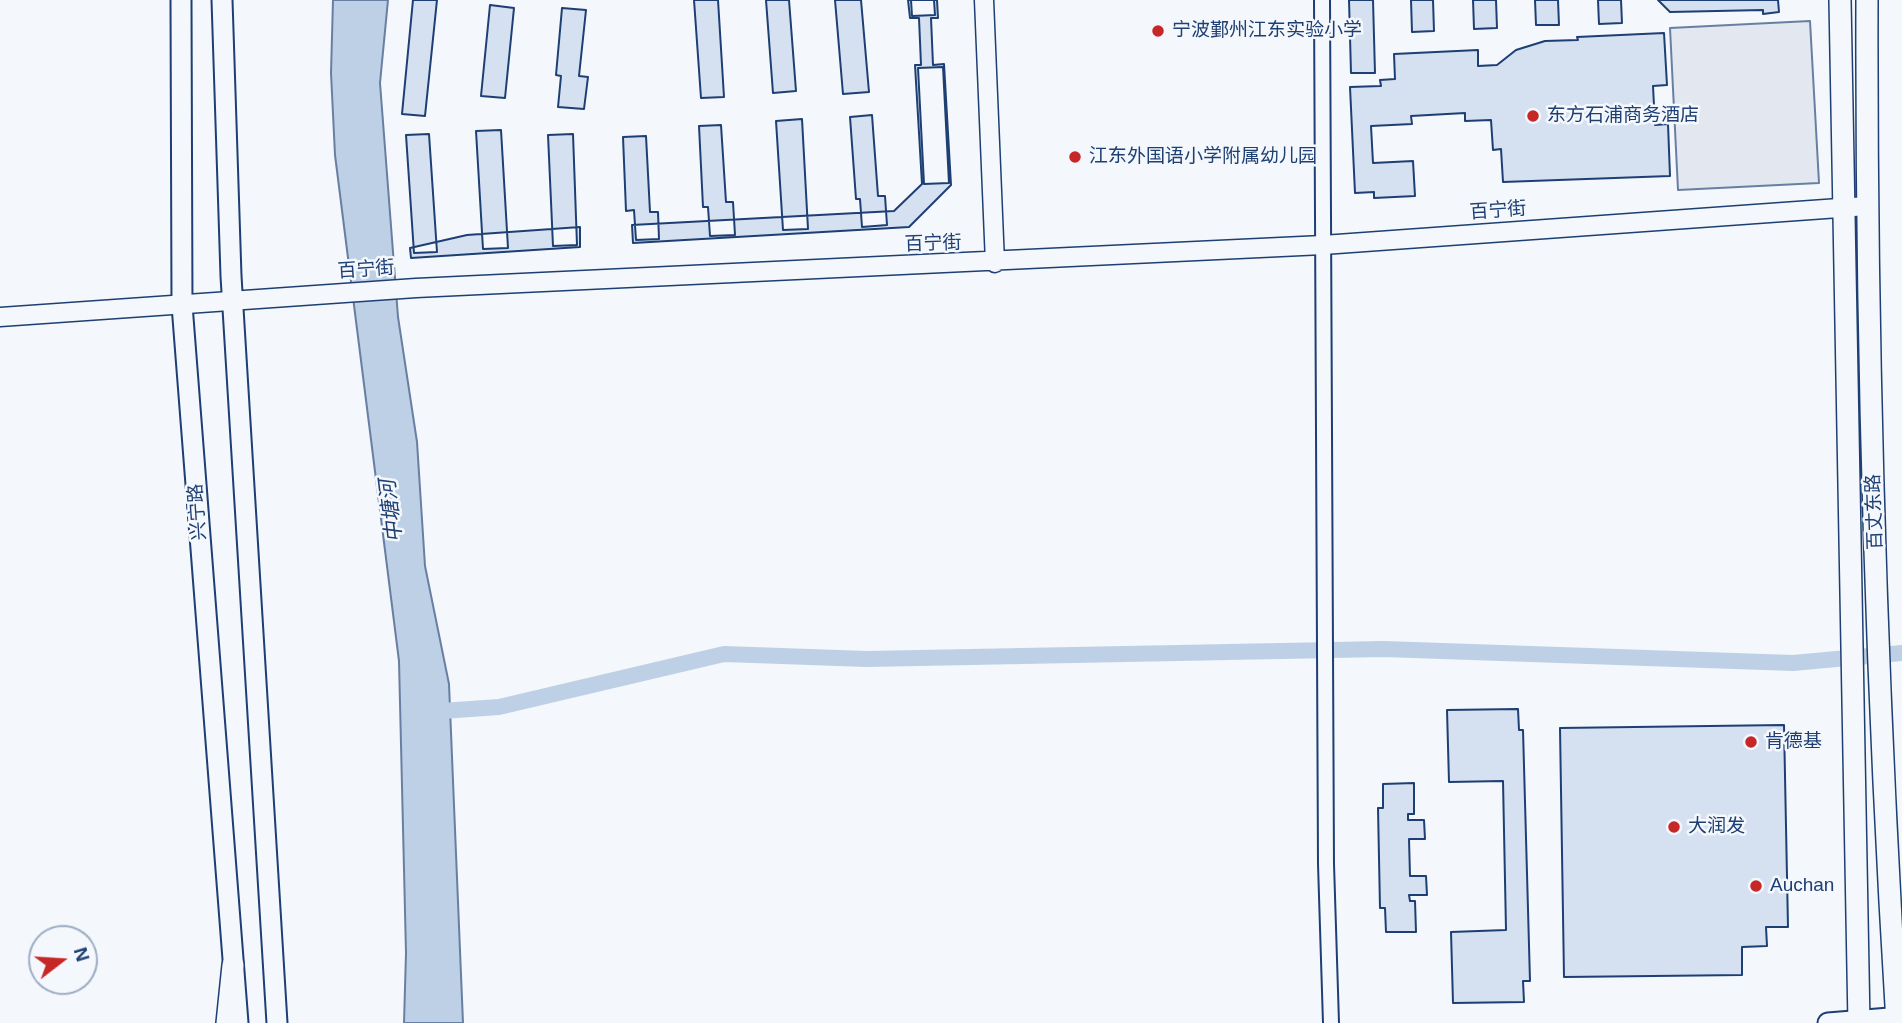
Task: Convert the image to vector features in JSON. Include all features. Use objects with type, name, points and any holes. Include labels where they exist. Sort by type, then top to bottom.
[{"type":"main road","name":"兴宁路","points":[[181,0],[182,305],[238,1023]]},
{"type":"main road","points":[[222,0],[233,302],[277,1023]]},
{"type":"main road","name":"百丈东路","points":[[1840,0],[1859,1021]]},
{"type":"main road","name":"百丈东路","points":[[1867,0],[1867,206],[1880,706],[1899,1019]]},
{"type":"main road","points":[[227,1023],[233,965]]},
{"type":"main road","points":[[1828,1023],[1899,1019]]},
{"type":"street","points":[[984,0],[995,263]]},
{"type":"street","points":[[1322,0],[1326,864],[1331,1023]]},
{"type":"street","name":"百宁街","points":[[0,317],[416,288],[995,263],[1323,245],[1867,206]]},
{"type":"shaded area","points":[[1810,21],[1819,183],[1678,190],[1670,28]]},
{"type":"water","name":"中塘河","points":[[333,0],[388,0],[380,83],[398,317],[417,442],[425,566],[449,684],[463,1023],[404,1023],[406,953],[399,661],[335,155],[331,73]]},
{"type":"building","points":[[413,0],[437,0],[425,116],[402,114]]},
{"type":"building","points":[[694,0],[718,0],[724,97],[701,98]]},
{"type":"building","points":[[766,0],[789,0],[796,91],[773,93]]},
{"type":"building","points":[[835,0],[861,0],[869,92],[843,94]]},
{"type":"building","points":[[908,0],[937,0],[938,18],[931,18],[933,65],[944,64],[951,185],[909,227],[633,243],[632,225],[894,211],[922,184],[915,65],[921,65],[919,18],[910,18]]},
{"type":"building","points":[[911,0],[934,0],[935,15],[912,16]]},
{"type":"building","points":[[1349,0],[1373,0],[1375,73],[1351,73]]},
{"type":"building","points":[[1411,0],[1433,0],[1434,31],[1412,32]]},
{"type":"building","points":[[1473,0],[1496,0],[1497,28],[1474,29]]},
{"type":"building","points":[[1535,0],[1558,0],[1559,25],[1536,25]]},
{"type":"building","points":[[1598,0],[1621,0],[1622,23],[1599,24]]},
{"type":"building","points":[[1658,0],[1778,0],[1779,12],[1670,12]]},
{"type":"building","points":[[490,5],[514,8],[505,98],[481,96]]},
{"type":"building","points":[[562,8],[586,10],[579,76],[588,77],[584,109],[558,107],[561,76],[556,75]]},
{"type":"building","points":[[1664,33],[1667,85],[1653,86],[1655,125],[1668,124],[1670,176],[1503,182],[1501,149],[1493,150],[1491,120],[1465,121],[1465,113],[1411,116],[1412,124],[1371,126],[1373,163],[1413,161],[1415,196],[1374,198],[1374,192],[1355,193],[1350,87],[1381,86],[1380,80],[1395,79],[1394,54],[1478,50],[1478,66],[1497,65],[1516,50],[1545,41]]},
{"type":"building","points":[[943,67],[949,183],[924,184],[918,68]]},
{"type":"building","points":[[872,115],[878,196],[885,196],[887,225],[862,227],[860,199],[856,199],[850,117]]},
{"type":"building","points":[[802,119],[808,229],[783,230],[776,121]]},
{"type":"building","points":[[721,125],[726,202],[733,202],[735,235],[710,236],[708,207],[703,207],[699,126]]},
{"type":"building","points":[[501,130],[508,248],[483,249],[476,131]]},
{"type":"building","points":[[429,134],[437,252],[414,253],[406,135]]},
{"type":"building","points":[[573,134],[577,245],[553,246],[548,135]]},
{"type":"building","points":[[646,136],[650,212],[658,212],[659,239],[636,240],[634,210],[626,211],[623,137]]},
{"type":"building","points":[[580,227],[580,247],[411,258],[410,248],[467,235]]},
{"type":"building","points":[[1518,709],[1519,730],[1523,730],[1530,981],[1523,981],[1524,1002],[1453,1003],[1451,932],[1506,930],[1503,781],[1449,782],[1447,710]]},
{"type":"building","name":"大润发","points":[[1784,725],[1788,927],[1766,927],[1767,946],[1742,947],[1742,975],[1564,977],[1560,728]]},
{"type":"building","points":[[1414,783],[1414,814],[1408,814],[1408,820],[1424,820],[1425,839],[1409,839],[1410,876],[1426,876],[1427,895],[1409,895],[1410,901],[1415,901],[1416,932],[1386,932],[1385,908],[1380,908],[1378,808],[1383,808],[1383,784]]},
{"type":"waterway","points":[[428,712],[499,707],[724,654],[867,659],[1384,649],[1793,663],[1902,653]]},
{"type":"place","name":"宁波鄞州江东实验小学","points":[[1158,31]]},
{"type":"place","name":"东方石浦商务酒店","points":[[1533,116]]},
{"type":"place","name":"江东外国语小学附属幼儿园","points":[[1075,157]]},
{"type":"place","name":"肯德基","points":[[1751,742]]},
{"type":"place","name":"大润发","points":[[1674,827]]},
{"type":"place","name":"Auchan","points":[[1756,886]]}]
